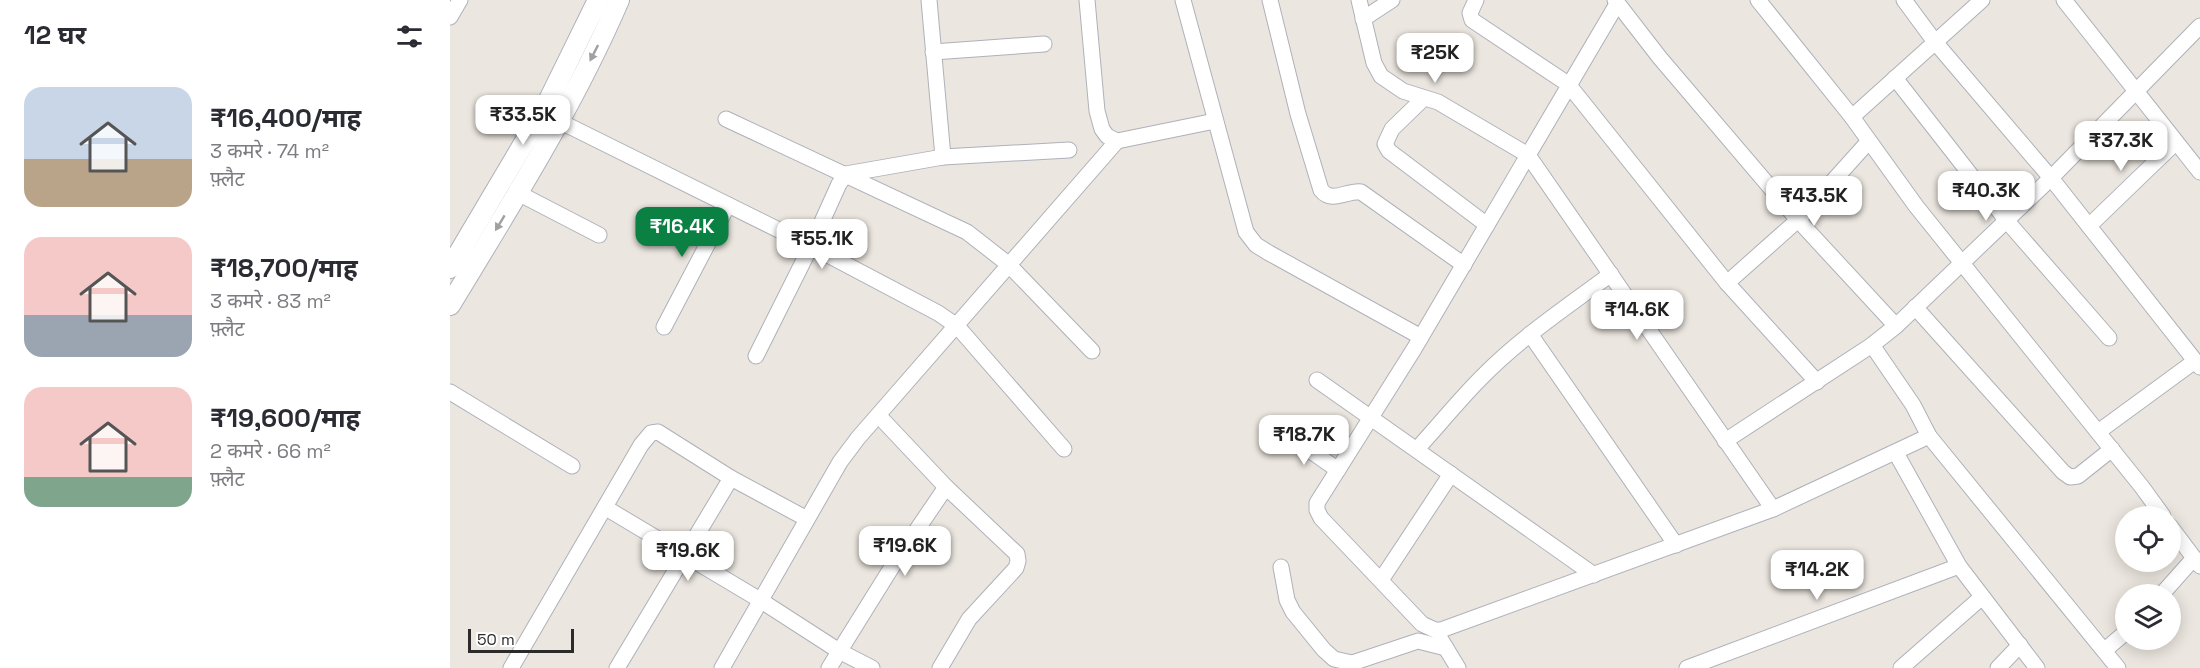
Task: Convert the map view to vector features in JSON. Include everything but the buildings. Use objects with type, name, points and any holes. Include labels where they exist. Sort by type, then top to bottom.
[{"type":"street","points":[[450,17],[460,0]]},
{"type":"street","points":[[450,268],[546,105],[598,0]]},
{"type":"street","points":[[450,304],[559,121],[619,0]]},
{"type":"street","points":[[929,0],[942,157]]},
{"type":"street","points":[[1087,0],[1097,111],[1102,129],[1107,136],[1117,141]]},
{"type":"street","points":[[1183,0],[1246,232],[1256,245],[1421,337]]},
{"type":"street","points":[[1270,0],[1298,114],[1321,190],[1331,197],[1352,191],[1361,192],[1464,265]]},
{"type":"street","points":[[1359,0],[1374,63],[1381,76],[1403,91],[1438,102],[1528,154],[1773,509]]},
{"type":"street","points":[[1363,19],[1392,0]]},
{"type":"street","points":[[1476,0],[1470,13],[1472,21],[1568,84],[1727,283],[1817,382]]},
{"type":"street","points":[[1758,0],[1852,117],[1916,206],[2155,506]]},
{"type":"street","points":[[1904,0],[1935,42],[2051,178],[2198,364],[2098,432]]},
{"type":"street","points":[[1852,117],[1982,0]]},
{"type":"street","points":[[2064,0],[2200,172]]},
{"type":"street","points":[[1458,668],[1435,630],[1422,624],[1321,518],[1317,510],[1317,503],[1373,417],[1464,265],[1616,2],[1660,58],[1798,220],[1896,326]]},
{"type":"street","points":[[1725,441],[1817,382],[1896,326],[2051,178],[2137,93],[2200,26]]},
{"type":"street","points":[[933,52],[1044,44]]},
{"type":"street","points":[[1895,78],[2006,220],[2109,338]]},
{"type":"street","points":[[1424,98],[1392,129],[1385,144],[1389,150],[1487,225]]},
{"type":"street","points":[[726,119],[967,232],[1008,264],[1092,351]]},
{"type":"street","points":[[559,121],[812,246],[938,313],[957,326],[1064,449]]},
{"type":"street","points":[[722,668],[840,462],[858,438],[957,326],[1008,264],[1117,141],[1215,121]]},
{"type":"street","points":[[1727,283],[1798,220],[1869,141]]},
{"type":"street","points":[[2089,226],[2176,142]]},
{"type":"street","points":[[756,356],[812,246],[839,184],[846,174],[942,157],[1070,150]]},
{"type":"street","points":[[518,193],[599,235]]},
{"type":"street","points":[[664,327],[728,205]]},
{"type":"street","points":[[1417,449],[1481,378],[1530,334],[1611,274]]},
{"type":"street","points":[[1915,307],[2063,472],[2070,477],[2078,476],[2112,449]]},
{"type":"street","points":[[1530,334],[1676,545]]},
{"type":"street","points":[[1872,345],[1912,405],[1929,436],[2118,668]]},
{"type":"street","points":[[1317,380],[1373,417],[1594,575]]},
{"type":"street","points":[[450,392],[572,466]]},
{"type":"street","points":[[879,416],[946,487],[1017,554],[1016,568],[969,619],[940,668]]},
{"type":"street","points":[[512,668],[641,445],[651,433],[658,432],[730,478],[807,519]]},
{"type":"street","points":[[1287,435],[1338,470]]},
{"type":"street","points":[[1435,630],[1452,626],[1773,509],[1929,436]]},
{"type":"street","points":[[1896,453],[1959,566],[2037,668]]},
{"type":"street","points":[[1381,580],[1451,474]]},
{"type":"street","points":[[617,668],[730,478]]},
{"type":"street","points":[[829,668],[895,562],[946,487]]},
{"type":"street","points":[[606,508],[760,600],[839,651],[872,668]]},
{"type":"street","points":[[2173,584],[2197,562],[2181,541]]},
{"type":"street","points":[[1687,668],[1959,566]]},
{"type":"street","points":[[1281,567],[1287,600],[1293,612],[1334,660],[1352,663],[1418,641],[1446,648]]},
{"type":"street","points":[[1901,668],[1982,597]]},
{"type":"street","points":[[2105,650],[2115,641]]},
{"type":"street","points":[[1998,668],[2020,645]]}]
